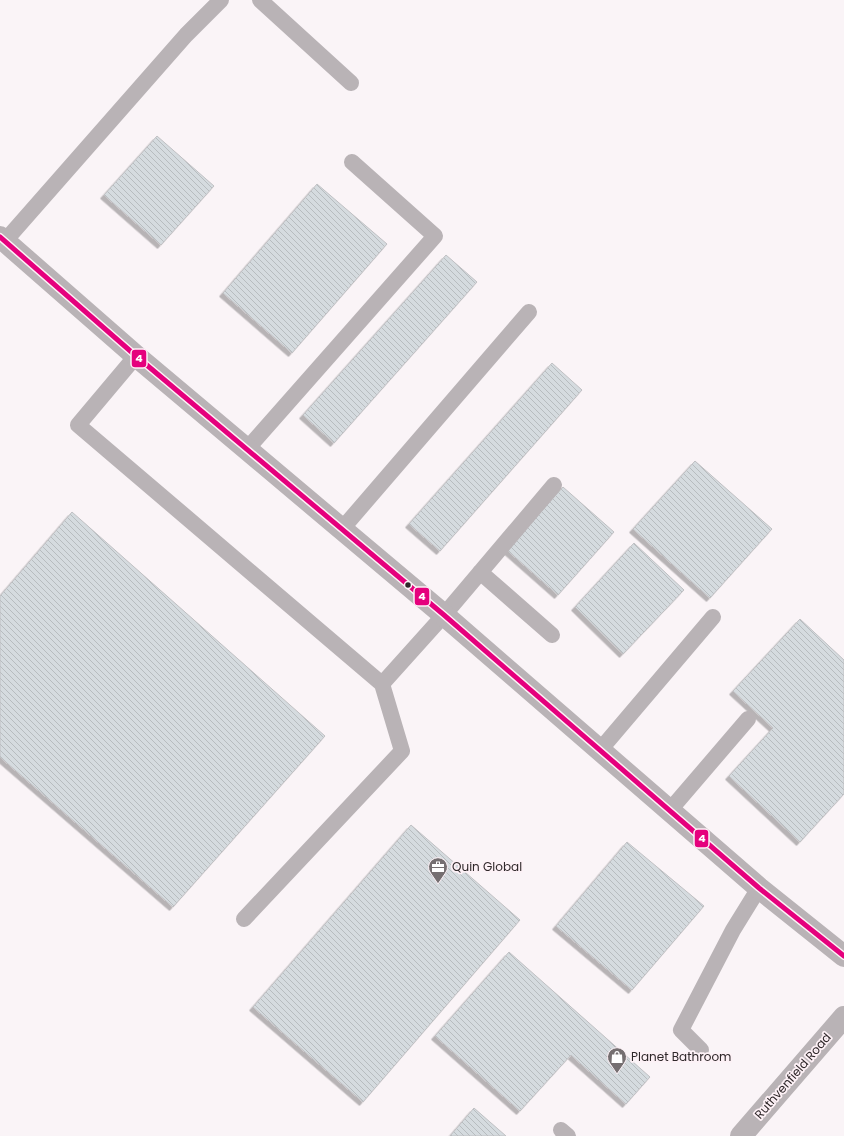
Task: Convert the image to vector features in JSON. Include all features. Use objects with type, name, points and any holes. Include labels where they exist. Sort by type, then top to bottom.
[{"type":"street","points":[[2,239],[136,356],[444,615],[759,888],[844,956]]},
{"type":"street","name":"Ruthvenfield Road","points":[[742,1136],[844,1017]]},
{"type":"lane","points":[[2,239],[186,35],[221,0]]},
{"type":"lane","points":[[260,0],[351,83]]},
{"type":"lane","points":[[247,449],[435,236],[352,162]]},
{"type":"lane","points":[[342,529],[529,312]]},
{"type":"lane","points":[[136,356],[78,425],[382,684],[402,751],[244,919]]},
{"type":"lane","points":[[382,684],[444,615],[554,485]]},
{"type":"lane","points":[[480,572],[552,635]]},
{"type":"lane","points":[[600,750],[713,616]]},
{"type":"lane","points":[[670,810],[748,719]]},
{"type":"lane","points":[[701,1050],[681,1030],[733,930],[759,888]]},
{"type":"building","points":[[157,136],[214,186],[161,245],[104,195]]},
{"type":"building","points":[[317,184],[387,244],[292,353],[223,293]]},
{"type":"building","points":[[446,255],[477,282],[334,443],[303,415]]},
{"type":"building","points":[[552,363],[582,390],[440,551],[409,524]]},
{"type":"building","points":[[695,461],[772,529],[710,598],[633,529]]},
{"type":"building","points":[[563,487],[614,532],[558,595],[507,550]]},
{"type":"building","points":[[72,512],[325,736],[173,907],[0,757],[0,596]]},
{"type":"building","points":[[634,543],[684,590],[623,654],[575,607]]},
{"type":"building","points":[[800,619],[844,660],[844,794],[800,842],[729,776],[773,728],[733,691]]},
{"type":"building","points":[[411,825],[520,920],[363,1102],[253,1007]]},
{"type":"building","points":[[627,842],[704,906],[632,990],[556,926]]},
{"type":"building","points":[[509,952],[650,1077],[626,1104],[571,1055],[520,1111],[435,1036]]},
{"type":"building","points":[[474,1108],[506,1136],[450,1136]]},
{"type":"transit line","name":"4","points":[[0,237],[136,356],[444,615],[759,888],[844,956]]},
{"type":"place","name":"Quin Global","points":[[438,884]]},
{"type":"place","name":"Planet Bathroom","points":[[617,1074]]}]
